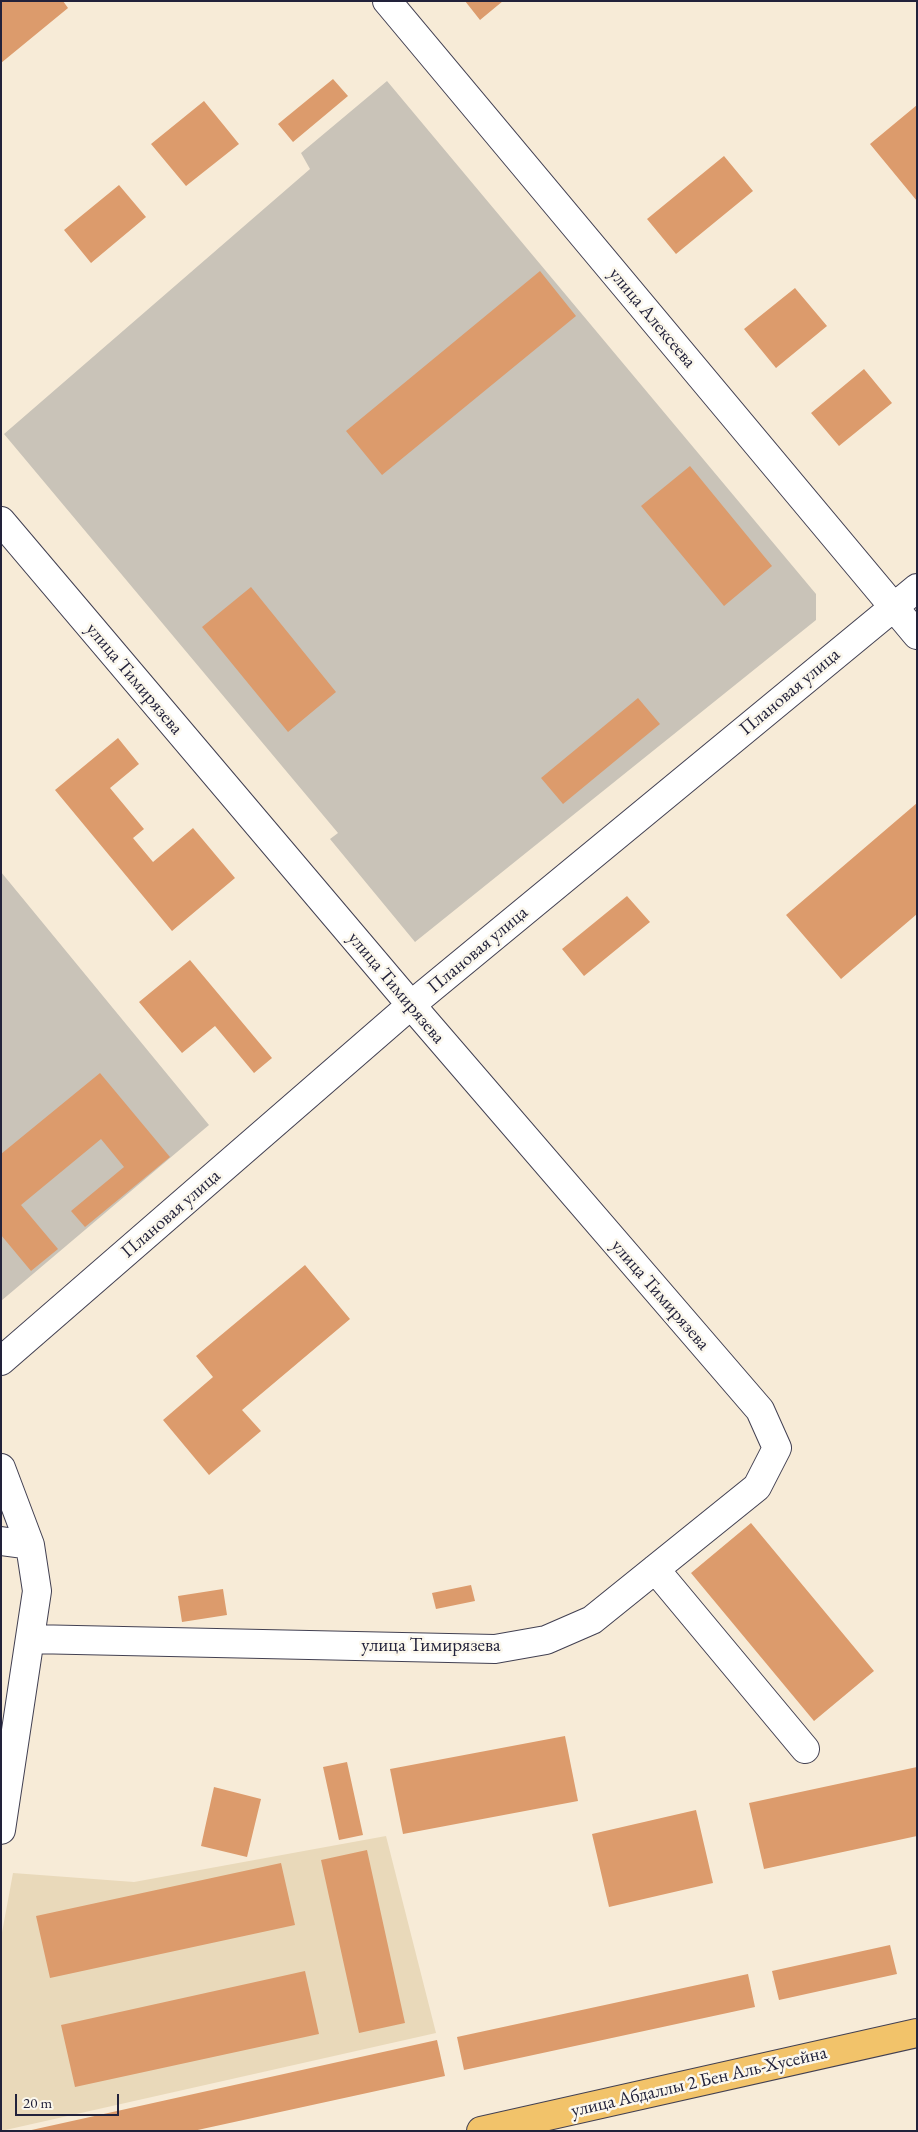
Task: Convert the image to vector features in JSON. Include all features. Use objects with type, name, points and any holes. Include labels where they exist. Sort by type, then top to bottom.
[{"type":"main road","name":"улица Абдаллы 2 Бен Аль-Хусейна","points":[[490,2130],[917,2033]]},
{"type":"street","name":"улица Алексеева","points":[[388,1],[917,635]]},
{"type":"street","name":"улица Тимирязева","points":[[1,521],[411,1005],[760,1410],[777,1448],[757,1487],[592,1620],[546,1640],[495,1649],[30,1640]]},
{"type":"street","name":"Плановая улица","points":[[1,1361],[411,1005],[917,588]]},
{"type":"street","points":[[1,1468],[30,1545],[37,1591],[1,1830]]},
{"type":"street","points":[[1,1541],[30,1545]]},
{"type":"street","points":[[655,1569],[805,1749]]},
{"type":"shaded area","points":[[387,81],[816,594],[816,620],[415,942],[330,839],[338,833],[4,434],[310,169],[301,153]]},
{"type":"shaded area","points":[[1,872],[209,1125],[1,1301]]},
{"type":"shaded area","points":[[386,1836],[436,2033],[1,2131],[1,1938],[13,1873],[134,1882]]},
{"type":"building","points":[[1,1],[63,1],[68,8],[1,63]]},
{"type":"building","points":[[465,1],[503,1],[480,20]]},
{"type":"building","points":[[333,79],[348,96],[293,142],[278,124]]},
{"type":"building","points":[[204,101],[239,144],[186,186],[151,144]]},
{"type":"building","points":[[917,105],[917,201],[870,144]]},
{"type":"building","points":[[724,156],[753,191],[676,254],[647,219]]},
{"type":"building","points":[[119,185],[146,217],[91,263],[64,230]]},
{"type":"building","points":[[540,271],[576,316],[382,475],[346,431]]},
{"type":"building","points":[[795,288],[827,326],[776,368],[744,329]]},
{"type":"building","points":[[864,369],[892,403],[839,446],[811,413]]},
{"type":"building","points":[[690,466],[772,566],[724,606],[641,506]]},
{"type":"building","points":[[251,587],[336,692],[288,732],[202,627]]},
{"type":"building","points":[[638,698],[660,724],[563,804],[541,778]]},
{"type":"building","points":[[118,738],[139,764],[110,788],[144,829],[133,838],[153,862],[193,828],[235,878],[172,931],[55,790]]},
{"type":"building","points":[[917,803],[917,914],[841,979],[786,915]]},
{"type":"building","points":[[627,896],[650,922],[584,976],[562,949]]},
{"type":"building","points":[[190,960],[272,1058],[254,1073],[215,1026],[182,1053],[139,1002]]},
{"type":"building","points":[[100,1073],[170,1157],[85,1227],[71,1211],[124,1167],[101,1139],[21,1205],[58,1249],[31,1271],[1,1235],[1,1154]]},
{"type":"building","points":[[305,1265],[350,1319],[242,1410],[261,1431],[209,1475],[163,1420],[213,1377],[196,1356]]},
{"type":"building","points":[[751,1523],[874,1671],[814,1721],[691,1573]]},
{"type":"building","points":[[471,1585],[475,1601],[436,1609],[432,1593]]},
{"type":"building","points":[[223,1589],[227,1615],[182,1622],[178,1596]]},
{"type":"building","points":[[565,1736],[578,1801],[403,1834],[390,1769]]},
{"type":"building","points":[[347,1762],[363,1835],[339,1840],[323,1767]]},
{"type":"building","points":[[917,1767],[917,1836],[764,1869],[749,1803]]},
{"type":"building","points":[[214,1787],[261,1799],[247,1857],[201,1846]]},
{"type":"building","points":[[696,1810],[713,1883],[609,1907],[592,1834]]},
{"type":"building","points":[[367,1850],[405,2023],[359,2033],[321,1860]]},
{"type":"building","points":[[281,1863],[295,1925],[50,1978],[36,1916]]},
{"type":"building","points":[[890,1945],[897,1974],[779,2000],[772,1971]]},
{"type":"building","points":[[305,1971],[319,2034],[75,2087],[61,2025]]},
{"type":"building","points":[[748,1974],[755,2007],[464,2070],[457,2037]]},
{"type":"building","points":[[437,2040],[445,2076],[193,2131],[27,2131]]}]
